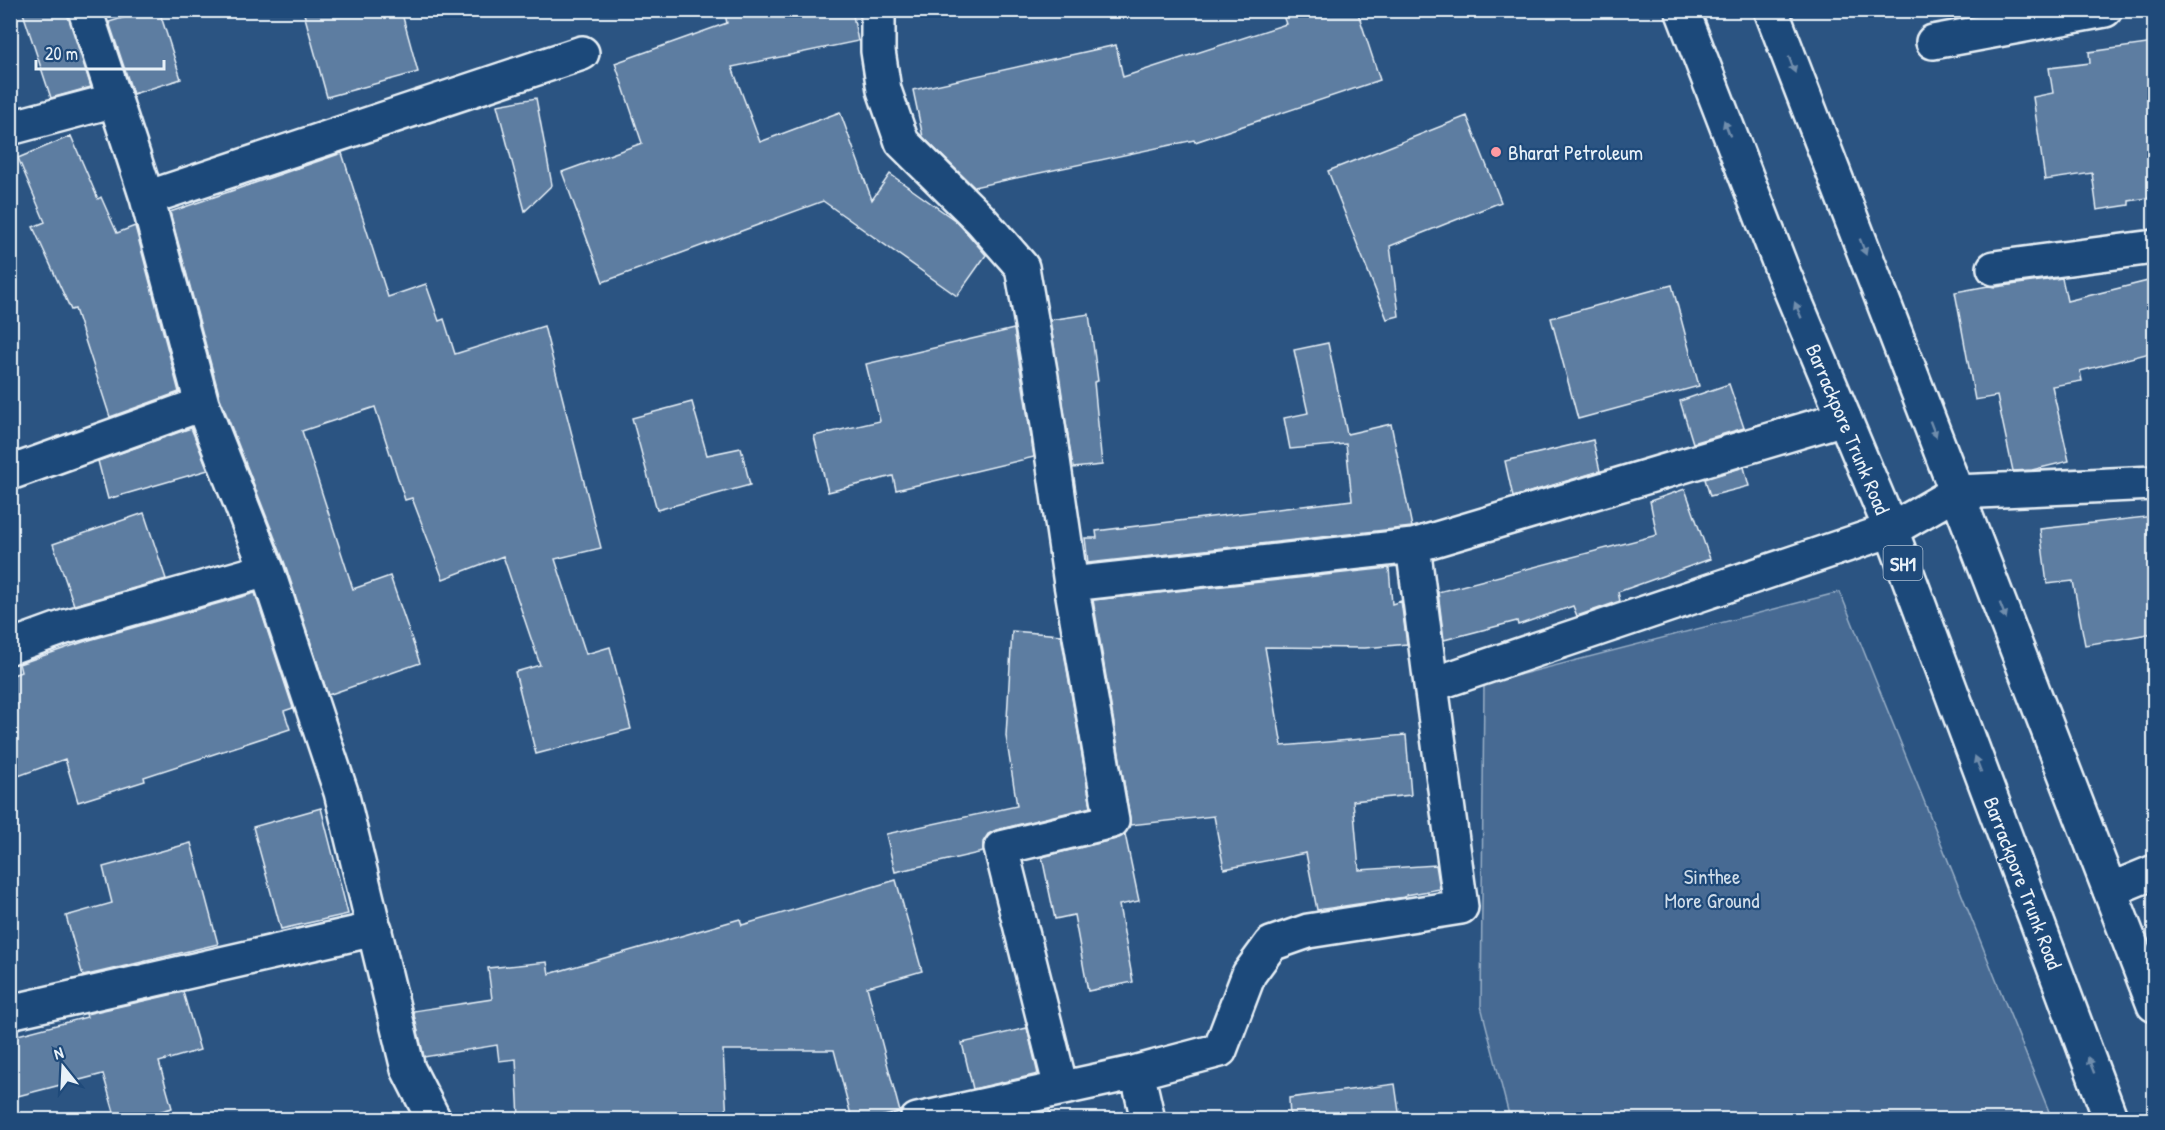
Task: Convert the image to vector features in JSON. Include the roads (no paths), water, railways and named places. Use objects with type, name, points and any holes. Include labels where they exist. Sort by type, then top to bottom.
[{"type":"street","points":[[85,10],[147,198],[202,404],[267,570],[341,792],[408,1069],[434,1119]]},
{"type":"street","points":[[878,10],[878,51],[884,90],[902,142],[980,219],[1022,267],[1041,377],[1071,584],[1112,821],[1001,848],[1061,1088]]},
{"type":"street","name":"Barrackpore Trunk Road","points":[[1682,10],[1783,273],[1891,530],[2111,1119]]},
{"type":"street","points":[[1771,10],[2154,1005]]},
{"type":"street","points":[[1933,42],[2106,10]]},
{"type":"street","points":[[147,198],[582,53]]},
{"type":"street","points":[[10,128],[115,100]]},
{"type":"street","points":[[1994,268],[2154,247]]},
{"type":"street","points":[[10,472],[202,404]]},
{"type":"street","points":[[1071,584],[1413,546],[1844,418]]},
{"type":"street","points":[[1431,685],[1891,530],[1957,492],[2154,483]]},
{"type":"street","points":[[917,1119],[1137,1072],[1220,1050],[1249,974],[1271,944],[1308,931],[1461,907],[1413,546]]},
{"type":"street","points":[[10,647],[65,627],[267,570]]},
{"type":"street","points":[[2110,890],[2154,872]]},
{"type":"street","points":[[10,1012],[375,929]]},
{"type":"street","points":[[1137,1072],[1148,1119]]},
{"type":"place","name":"Bharat Petroleum","points":[[1496,152]]},
{"type":"park label","name":"Sinthee More Ground","points":[[1712,888]]}]
